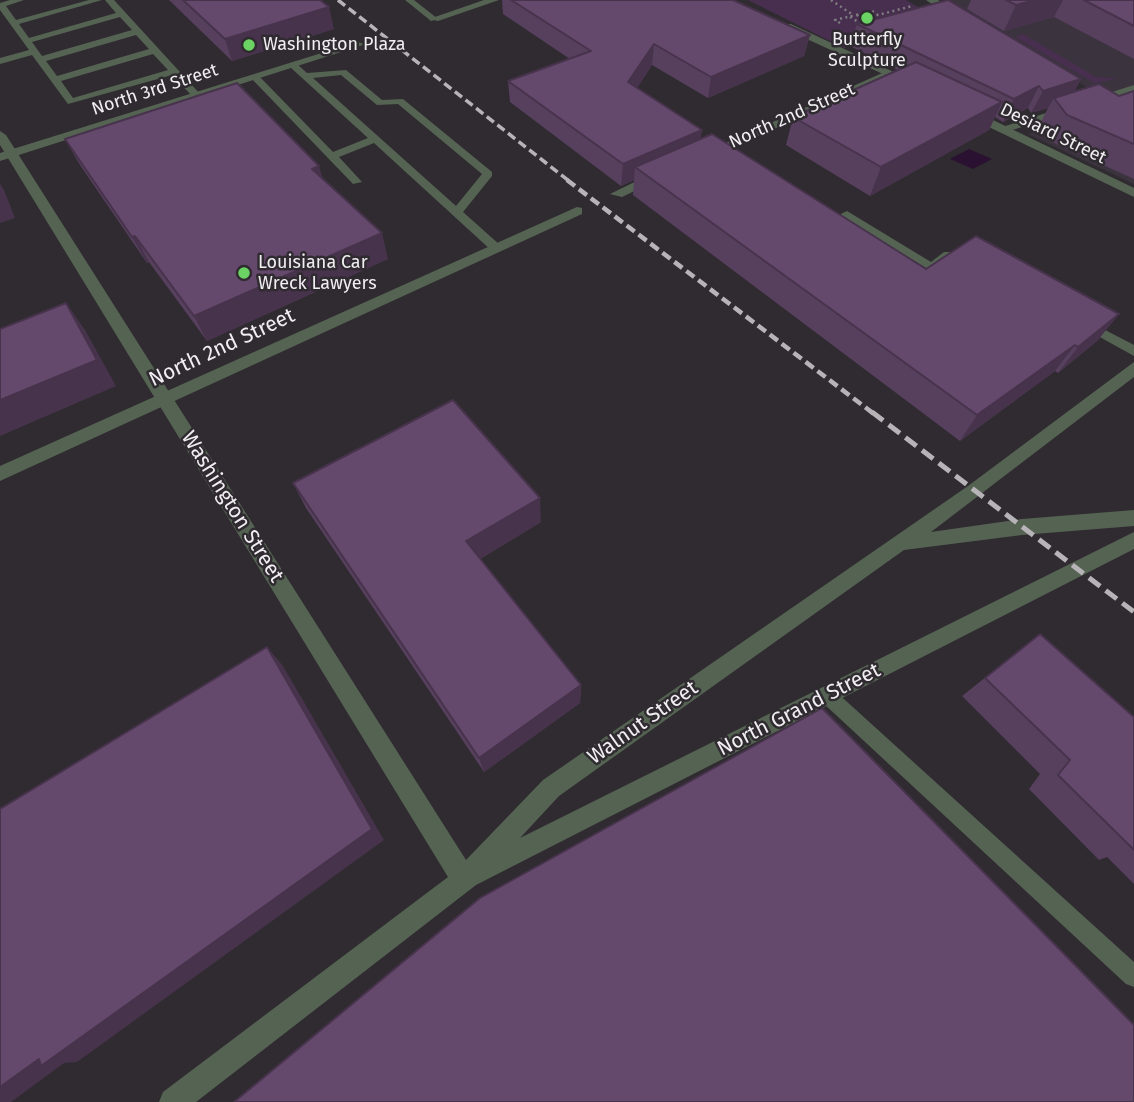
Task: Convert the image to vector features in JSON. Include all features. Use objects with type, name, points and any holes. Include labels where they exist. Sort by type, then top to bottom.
[{"type":"street","points":[[435,19],[494,0]]},
{"type":"street","points":[[930,0],[971,25]]},
{"type":"street","points":[[777,22],[923,90]]},
{"type":"street","name":"North 3rd Street","points":[[6,155],[361,44]]},
{"type":"street","name":"North 2nd Street","points":[[707,158],[889,73]]},
{"type":"street","points":[[1002,129],[1134,88]]},
{"type":"street","points":[[1080,93],[1093,101]]},
{"type":"street","name":"Desiard Street","points":[[957,107],[1134,193]]},
{"type":"street","name":"Washington Street","points":[[0,135],[6,155],[165,399],[464,880]]},
{"type":"street","points":[[617,194],[674,169]]},
{"type":"street","name":"North 2nd Street","points":[[0,474],[577,211]]},
{"type":"street","name":"Walnut Street","points":[[173,1102],[464,880],[551,788],[974,491],[1134,368]]},
{"type":"street","points":[[894,545],[937,536],[1010,528],[1134,519]]},
{"type":"street","name":"North Grand Street","points":[[464,880],[1134,540]]},
{"type":"lane","points":[[20,0],[1,5],[71,102],[175,71]]},
{"type":"lane","points":[[14,23],[98,0]]},
{"type":"lane","points":[[109,0],[196,95]]},
{"type":"lane","points":[[408,0],[435,19]]},
{"type":"lane","points":[[27,41],[122,14]]},
{"type":"lane","points":[[0,61],[139,32]]},
{"type":"lane","points":[[55,80],[156,50]]},
{"type":"lane","points":[[293,65],[496,248]]},
{"type":"lane","points":[[306,76],[344,72],[380,103],[400,101],[488,174],[457,213]]},
{"type":"lane","points":[[255,77],[357,182]]},
{"type":"lane","points":[[332,156],[375,139]]},
{"type":"lane","points":[[811,219],[822,226],[847,214],[931,267],[954,251],[966,258]]},
{"type":"lane","points":[[1072,316],[1134,351]]},
{"type":"lane","points":[[828,695],[1134,976]]},
{"type":"path","points":[[831,0],[853,15]]},
{"type":"path","points":[[843,25],[835,20],[872,11],[878,15],[914,6]]},
{"type":"shaded area","points":[[748,0],[906,0],[941,21],[844,48]]},
{"type":"shaded area","points":[[943,0],[1134,0],[1134,184],[1028,134],[1113,103]]},
{"type":"shaded area","points":[[1023,34],[1096,77],[1117,79],[1094,83],[1015,37]]},
{"type":"shaded area","points":[[969,149],[992,159],[973,169],[950,159]]},
{"type":"building","points":[[183,0],[320,0],[329,7],[225,39]]},
{"type":"building","points":[[511,0],[733,0],[810,35],[711,77],[654,44],[628,82],[702,130],[623,164],[508,81],[591,51]]},
{"type":"building","points":[[948,0],[1081,79],[1043,91],[1039,86],[1014,99],[857,24]]},
{"type":"building","points":[[1006,0],[1035,0],[1016,5]]},
{"type":"building","points":[[1084,0],[1134,0],[1134,26]]},
{"type":"building","points":[[916,62],[1002,102],[881,167],[793,117]]},
{"type":"building","points":[[237,83],[319,166],[312,169],[382,233],[194,316],[135,236],[132,237],[65,139]]},
{"type":"building","points":[[1099,84],[1119,96],[1134,91],[1134,144],[1067,115],[1054,98]]},
{"type":"building","points":[[712,134],[926,269],[976,236],[1119,314],[1078,347],[1075,345],[977,415],[635,167]]},
{"type":"building","points":[[66,303],[97,360],[0,400],[0,329]]},
{"type":"building","points":[[453,400],[540,498],[466,541],[581,685],[479,758],[293,483]]},
{"type":"building","points":[[1040,634],[1134,717],[1134,850],[1058,775],[1070,760],[985,678]]},
{"type":"building","points":[[267,647],[372,829],[41,1066],[39,1059],[0,1087],[0,809]]},
{"type":"building","points":[[822,708],[1134,1025],[1134,1102],[234,1102],[480,898]]},
{"type":"railway","points":[[338,0],[569,181]]},
{"type":"railway","points":[[567,180],[874,414]]},
{"type":"railway","points":[[872,412],[1134,612]]},
{"type":"place","name":"Butterfly Sculpture","points":[[867,18]]},
{"type":"place","name":"Washington Plaza","points":[[249,45]]},
{"type":"place","name":"Louisiana Car Wreck Lawyers","points":[[244,273]]}]
